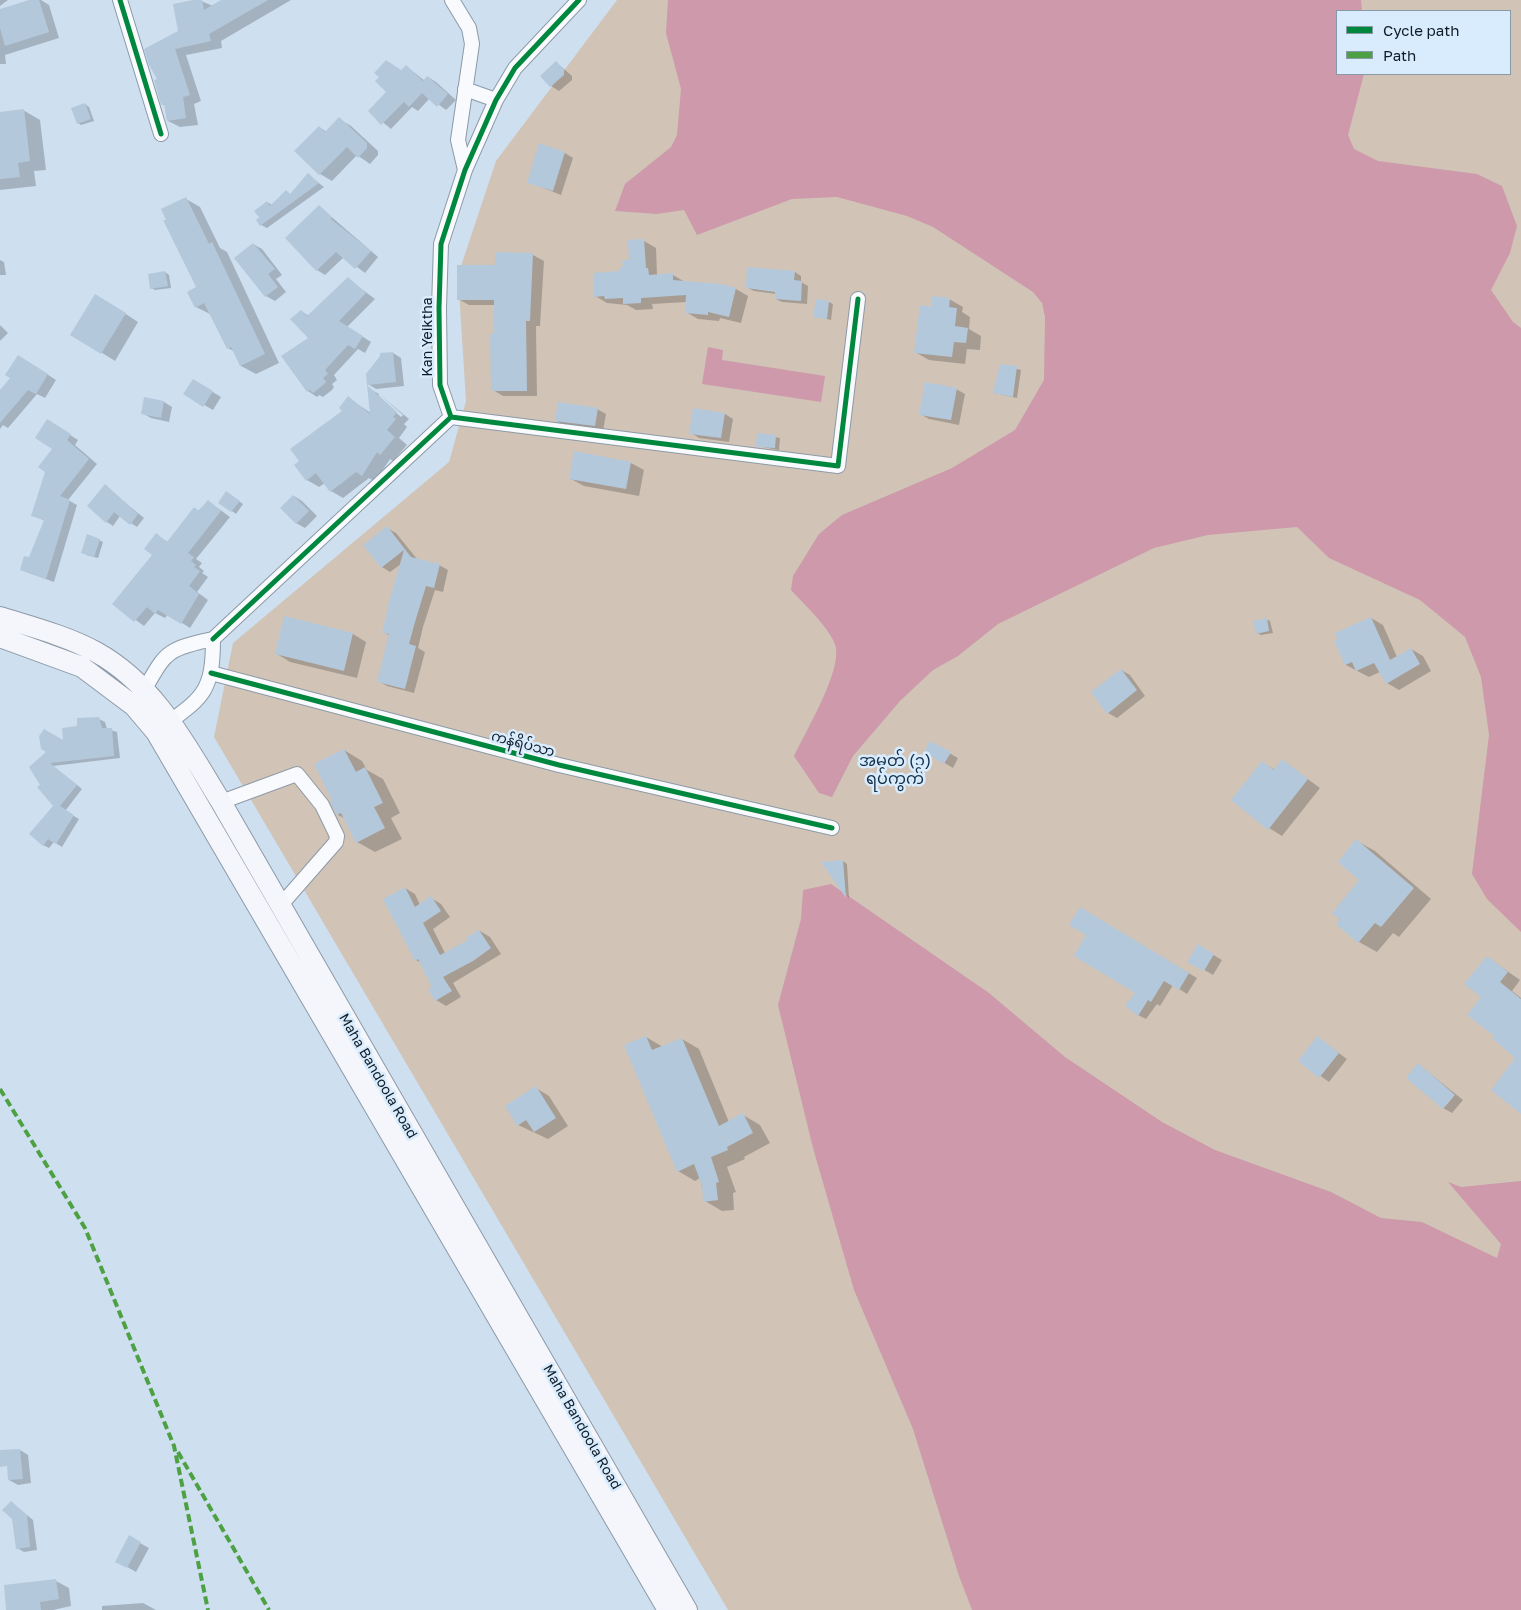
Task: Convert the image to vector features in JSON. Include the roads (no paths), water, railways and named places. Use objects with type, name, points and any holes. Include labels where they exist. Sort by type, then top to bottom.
[{"type":"main road","name":"Maha Bandoola Road","points":[[0,617],[56,636],[95,652],[110,661],[145,689],[163,727],[668,1610]]},
{"type":"main road","name":"Maha Bandoola Road","points":[[0,637],[82,667],[163,727],[221,802],[687,1610]]},
{"type":"street","points":[[120,0],[161,134]]},
{"type":"street","points":[[452,0],[469,28],[472,44],[458,140],[465,170]]},
{"type":"street","name":"Kan Yeiktha","points":[[451,417],[440,386],[439,308],[441,244],[465,170],[496,100],[515,68],[579,0]]},
{"type":"street","points":[[465,89],[496,100]]},
{"type":"street","points":[[134,706],[157,666],[168,653],[185,645],[213,639],[451,417],[838,466],[858,299]]},
{"type":"street","points":[[163,727],[201,697],[211,673],[213,639]]},
{"type":"street","name":"ကန်ရိပ်သာ","points":[[211,673],[559,765],[832,828]]},
{"type":"street","points":[[221,802],[297,774],[322,805],[337,836],[336,842],[280,906]]},
{"type":"district","name":"အမှတ် (၃) ရပ်ကွက်","points":[[895,770]]}]
